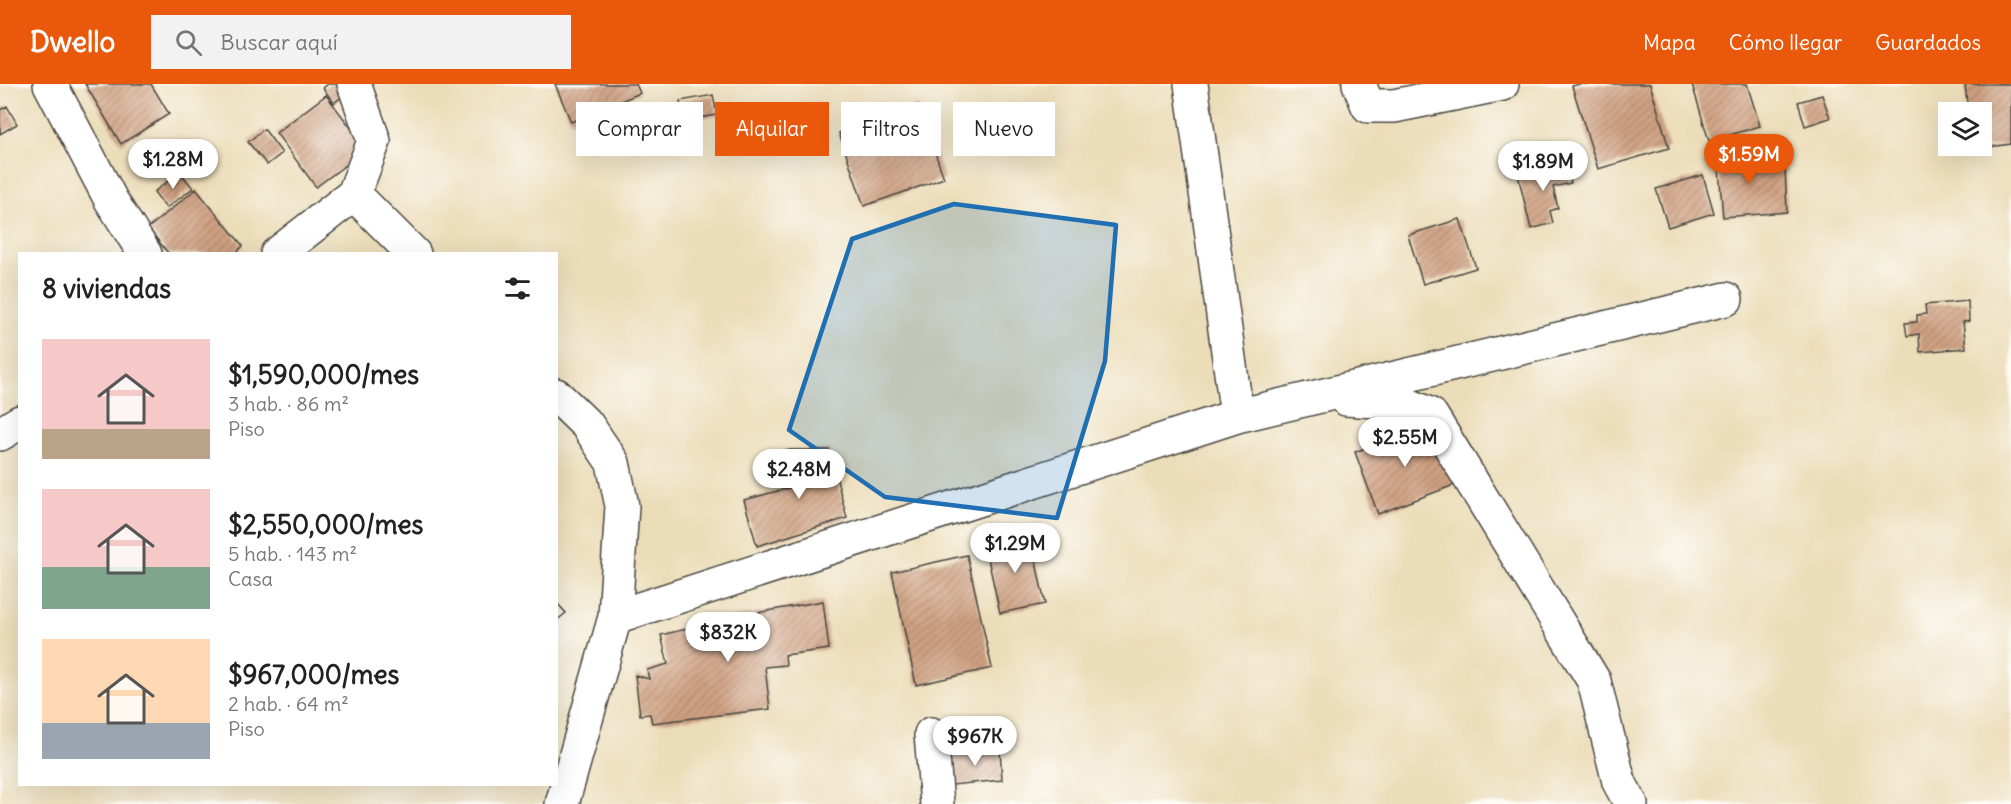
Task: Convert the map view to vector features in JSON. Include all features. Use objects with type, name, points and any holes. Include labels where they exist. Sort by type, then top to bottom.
[{"type":"street","points":[[50,84],[111,200],[144,252]]},
{"type":"street","points":[[280,252],[354,194],[374,141],[354,84]]},
{"type":"street","points":[[1191,84],[1237,416]]},
{"type":"street","points":[[1359,84],[1368,106],[1394,106],[1502,84]]},
{"type":"street","points":[[354,194],[412,252]]},
{"type":"street","points":[[615,617],[1237,416],[1726,299]]},
{"type":"street","points":[[558,397],[588,426],[613,463],[622,506],[615,617],[562,804]]},
{"type":"street","points":[[1314,397],[1404,403],[1431,415],[1593,681],[1619,782],[1631,804]]},
{"type":"street","points":[[0,434],[18,423]]},
{"type":"street","points":[[931,734],[937,804]]},
{"type":"highlighted area","points":[[954,204],[1116,225],[1105,361],[1057,518],[885,497],[789,430],[852,239]]},
{"type":"building","points":[[85,84],[151,84],[169,114],[121,144]]},
{"type":"building","points":[[328,84],[350,84],[353,88],[334,103],[323,88]]},
{"type":"building","points":[[555,84],[636,84],[640,93],[619,102],[576,102],[576,120],[571,122]]},
{"type":"building","points":[[1650,84],[1669,148],[1598,169],[1572,86]]},
{"type":"building","points":[[1692,84],[1747,84],[1760,126],[1709,141]]},
{"type":"building","points":[[1965,84],[2011,84],[2011,144],[1992,146],[1992,102],[1967,102]]},
{"type":"building","points":[[326,95],[367,149],[316,187],[276,133]]},
{"type":"building","points":[[713,95],[715,115],[703,117],[703,102],[680,101]]},
{"type":"building","points":[[1822,95],[1830,118],[1805,126],[1798,102]]},
{"type":"building","points":[[7,106],[17,124],[0,134],[0,110]]},
{"type":"building","points":[[264,129],[282,153],[267,165],[248,142]]},
{"type":"building","points":[[1744,142],[1746,172],[1785,169],[1787,212],[1723,217],[1717,145]]},
{"type":"building","points":[[847,156],[936,156],[944,178],[864,206]]},
{"type":"building","points":[[1566,162],[1571,183],[1553,187],[1558,208],[1550,211],[1553,223],[1531,229],[1518,175]]},
{"type":"building","points":[[180,172],[193,188],[166,208],[154,192]]},
{"type":"building","points":[[1703,175],[1714,213],[1668,227],[1656,189]]},
{"type":"building","points":[[196,189],[243,246],[237,252],[167,252],[148,228]]},
{"type":"building","points":[[1460,219],[1476,268],[1423,284],[1408,235]]},
{"type":"building","points":[[1968,301],[1969,321],[1963,322],[1966,348],[1920,352],[1919,334],[1907,336],[1905,323],[1917,322],[1917,315],[1926,314],[1925,305]]},
{"type":"building","points":[[1432,423],[1454,485],[1378,514],[1355,452]]},
{"type":"building","points":[[785,450],[829,450],[847,518],[757,546],[744,500],[797,486]]},
{"type":"building","points":[[1030,535],[1045,604],[1000,613],[985,545]]},
{"type":"building","points":[[967,555],[992,668],[916,685],[892,572]]},
{"type":"building","points":[[823,601],[829,649],[785,655],[786,665],[765,667],[770,709],[652,723],[650,714],[640,715],[635,675],[649,679],[647,670],[668,664],[661,635],[745,615]]},
{"type":"building","points":[[558,604],[566,613],[558,619]]},
{"type":"building","points":[[1000,750],[1002,780],[952,785],[948,755]]}]
